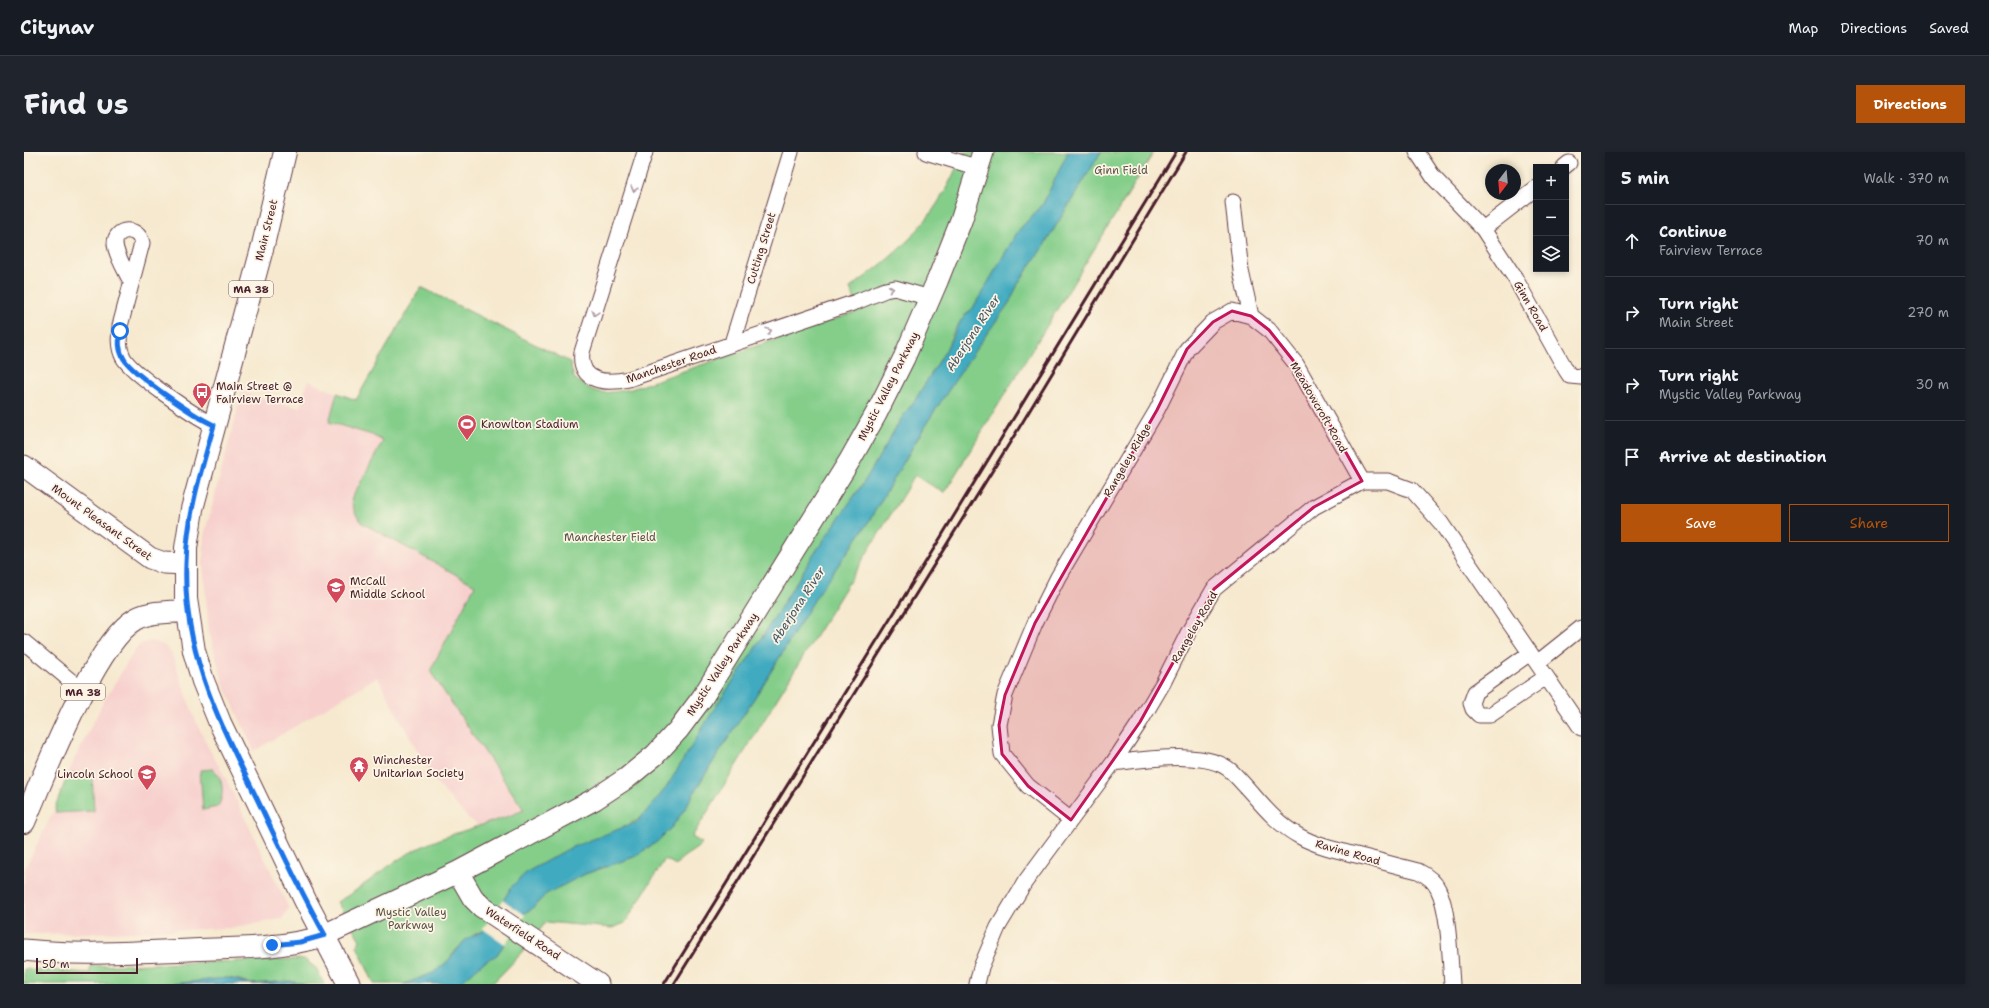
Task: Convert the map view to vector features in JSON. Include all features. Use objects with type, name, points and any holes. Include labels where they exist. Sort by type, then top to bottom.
[{"type":"main road","name":"Main Street","points":[[285,152],[263,245],[192,509],[186,564],[187,611],[198,665],[211,704],[306,902],[325,935],[349,984]]},
{"type":"main road","name":"Mystic Valley Parkway","points":[[24,950],[95,953],[250,948],[300,942],[325,935],[458,872],[573,812],[602,794],[648,760],[681,726],[702,698],[860,443],[897,373],[930,298],[952,245],[981,160]]},
{"type":"main road","name":"Mount Pleasant Street","points":[[24,466],[150,558],[164,563],[186,564]]},
{"type":"main road","name":"MA 38","points":[[24,822],[61,736],[83,691],[110,647],[131,623],[145,616],[187,611]]},
{"type":"main road","name":"Waterfield Road","points":[[458,872],[473,898],[587,981]]},
{"type":"street","name":"Manchester Road","points":[[645,152],[582,352],[583,367],[588,374],[596,380],[608,382],[621,381],[856,302],[885,290],[900,289],[930,298]]},
{"type":"street","name":"Cutting Street","points":[[732,343],[791,152]]},
{"type":"street","points":[[926,152],[981,160]]},
{"type":"street","name":"Ginn Road","points":[[1417,152],[1434,178],[1483,229],[1515,278],[1570,376],[1581,377]]},
{"type":"street","points":[[1483,229],[1533,190]]},
{"type":"street","points":[[1233,202],[1241,271],[1251,316]]},
{"type":"street","points":[[131,282],[120,331],[120,348],[124,359],[137,372],[192,414],[214,425]]},
{"type":"street","name":"Rangeley Ridge","points":[[1071,820],[1028,786],[1002,754],[999,725],[1005,695],[1028,639],[1058,577],[1157,410],[1187,349],[1213,322],[1232,311],[1251,316]]},
{"type":"street","name":"Meadowcroft Road","points":[[1251,316],[1269,330],[1296,364],[1362,481]]},
{"type":"street","name":"Rangeley Road","points":[[977,984],[981,967],[998,927],[1025,882],[1113,763],[1163,683],[1188,633],[1214,589],[1314,507],[1362,481],[1388,481],[1412,490],[1441,523],[1581,728]]},
{"type":"street","points":[[1546,677],[1490,715],[1479,715],[1473,709],[1471,703],[1475,692],[1581,628]]},
{"type":"street","points":[[24,642],[83,691]]},
{"type":"street","name":"Ravine Road","points":[[1113,763],[1181,757],[1208,760],[1230,770],[1257,802],[1284,828],[1299,836],[1329,848],[1418,871],[1427,876],[1438,888],[1442,897],[1452,984]]},
{"type":"highlighted area","points":[[1232,311],[1251,316],[1269,330],[1296,364],[1362,481],[1314,507],[1214,589],[1140,722],[1071,820],[1028,786],[1002,754],[999,725],[1005,695],[1035,623],[1157,410],[1187,349],[1213,322]]},
{"type":"shaded area","name":"McCall Middle School","points":[[308,381],[337,393],[329,422],[372,435],[384,441],[351,500],[355,513],[362,523],[475,585],[430,671],[525,810],[479,826],[468,818],[433,779],[377,677],[254,751],[223,682],[209,632],[203,564],[204,536],[242,393],[300,408]]},
{"type":"shaded area","name":"Lincoln School","points":[[152,641],[164,645],[172,654],[194,717],[289,908],[282,919],[229,928],[106,933],[24,934],[24,873],[27,864],[55,808],[74,760],[104,701],[135,650],[140,644]]},
{"type":"green space","name":"Manchester Field","points":[[963,152],[1068,152],[1043,204],[1018,231],[973,308],[965,315],[954,331],[946,350],[915,400],[901,419],[866,479],[812,557],[751,655],[716,706],[670,783],[642,818],[611,833],[570,848],[527,872],[509,891],[485,930],[475,934],[456,950],[447,962],[433,973],[404,984],[374,984],[357,946],[360,940],[337,902],[415,850],[442,838],[524,810],[430,671],[475,585],[362,523],[355,513],[351,500],[383,441],[372,435],[329,422],[337,393],[356,400],[421,287],[570,362],[574,378],[589,388],[601,392],[631,389],[859,311],[850,288],[888,259],[918,230],[942,195]]},
{"type":"green space","name":"Ginn Field","points":[[1101,152],[1154,152],[944,493],[915,475],[692,837],[702,843],[676,865],[665,859],[625,923],[612,928],[546,922],[521,954],[492,984],[459,984],[483,963],[499,952],[523,914],[546,894],[585,874],[634,857],[658,841],[672,827],[764,683],[816,597],[869,521],[928,421],[978,346],[1009,303],[1019,282],[1043,247]]},
{"type":"green space","points":[[213,769],[217,773],[221,782],[222,793],[220,803],[217,807],[203,810],[200,770]]},
{"type":"green space","points":[[92,773],[94,811],[56,813],[55,808],[68,774]]},
{"type":"green space","points":[[304,959],[317,969],[324,984],[303,984],[291,981],[251,984],[240,980],[227,978],[172,984],[24,984],[24,969],[90,973],[90,966]]},
{"type":"water","name":"Aberjona River","points":[[1068,152],[1101,152],[1043,247],[1019,282],[1009,303],[978,346],[928,421],[869,521],[816,597],[764,683],[672,827],[658,841],[634,857],[585,874],[546,894],[531,910],[523,914],[497,955],[483,963],[459,984],[404,984],[433,973],[447,962],[465,940],[485,930],[512,886],[527,872],[570,848],[637,822],[666,788],[716,706],[751,655],[812,557],[866,479],[901,419],[915,400],[946,350],[961,320],[973,308],[1018,231],[1043,204]]},
{"type":"water","points":[[227,978],[252,984],[172,984]]},
{"type":"water","points":[[290,981],[303,984],[252,984]]},
{"type":"pier","points":[[503,900],[525,915],[505,944],[483,929]]},
{"type":"railway","points":[[664,984],[933,550],[1176,152]]},
{"type":"railway","points":[[674,984],[1022,423],[1186,152]]},
{"type":"place","name":"Main Street @ Fairview Terrace","points":[[202,409]]},
{"type":"place","name":"Knowlton Stadium","points":[[467,441]]},
{"type":"place","name":"McCall Middle School","points":[[336,604]]},
{"type":"place","name":"Winchester Unitarian Society","points":[[359,783]]},
{"type":"place","name":"Lincoln School","points":[[147,791]]},
{"type":"route","points":[[120,331],[120,352],[129,366],[192,414],[214,425],[194,498],[187,536],[186,599],[188,621],[194,651],[211,704],[306,902],[325,935],[300,942],[272,945]]}]
